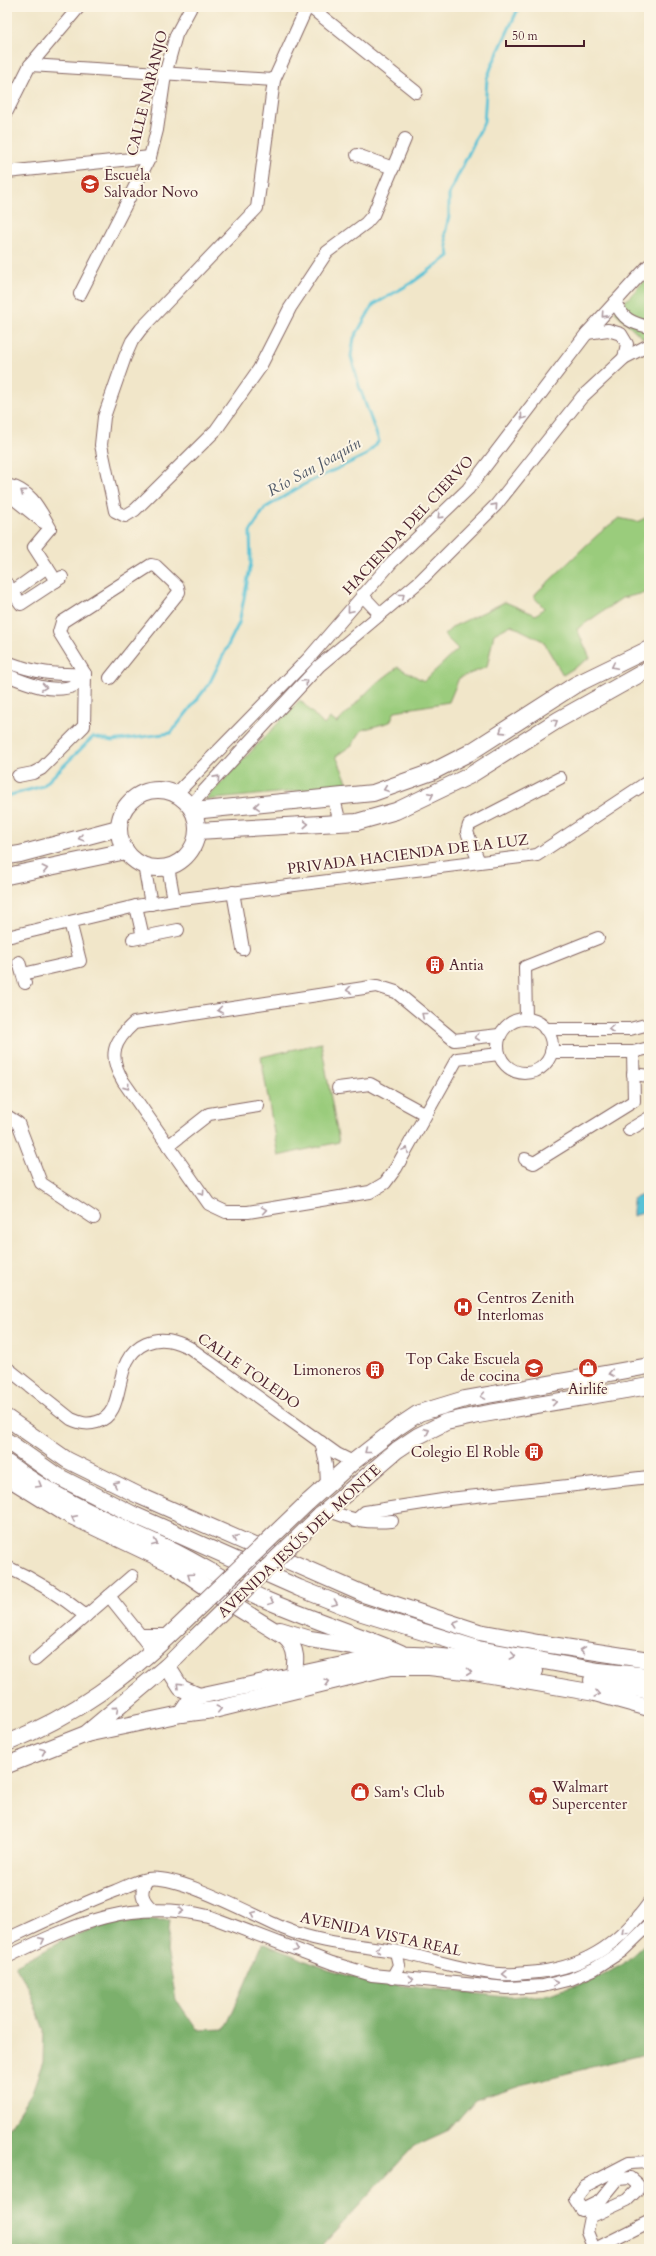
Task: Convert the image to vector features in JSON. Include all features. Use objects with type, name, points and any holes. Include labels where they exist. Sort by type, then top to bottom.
[{"type":"main road","points":[[191,809],[334,799],[373,794],[432,772],[469,753],[575,685],[649,649]]},
{"type":"main road","points":[[197,831],[357,822],[396,811],[469,776],[558,720],[649,669]]},
{"type":"main road","points":[[162,790],[176,794],[191,809],[197,831],[195,843],[188,854],[179,862],[168,867],[156,868],[144,865],[134,859],[126,851],[118,828],[123,812],[129,802],[139,795],[150,791],[162,790]]},
{"type":"main road","points":[[7,856],[20,854],[118,828]]},
{"type":"main road","points":[[7,876],[126,851]]},
{"type":"main road","name":"AVENIDA JESÚS DEL MONTE","points":[[7,1743],[49,1725],[68,1714],[140,1664],[327,1485],[353,1462],[398,1427],[419,1413],[465,1399],[649,1366]]},
{"type":"main road","name":"AVENIDA JESÚS DEL MONTE","points":[[7,1765],[86,1734],[167,1666],[324,1513],[396,1450],[418,1436],[446,1422],[649,1386]]},
{"type":"main road","points":[[522,1389],[527,1407]]},
{"type":"main road","points":[[7,1418],[67,1460],[120,1486],[366,1595],[479,1632],[538,1643],[649,1660]]},
{"type":"main road","points":[[7,1441],[57,1476],[132,1514],[299,1588],[359,1612],[478,1648],[599,1671],[649,1676]]},
{"type":"main road","points":[[7,1463],[28,1478],[112,1525],[180,1554],[266,1600],[353,1638],[429,1667]]},
{"type":"main road","points":[[7,1477],[65,1513],[174,1565],[225,1600],[271,1627],[290,1641],[294,1649],[296,1663],[290,1692]]},
{"type":"main road","points":[[271,1627],[310,1639],[353,1638]]},
{"type":"main road","points":[[346,1665],[353,1638]]},
{"type":"main road","points":[[181,1714],[190,1702],[199,1696],[397,1655],[476,1661],[649,1691]]},
{"type":"main road","points":[[68,1714],[97,1706],[147,1672],[167,1666],[181,1688],[199,1696]]},
{"type":"main road","points":[[86,1734],[181,1714],[214,1710],[290,1692],[372,1670],[390,1667],[429,1667],[595,1693],[649,1708]]},
{"type":"street","points":[[7,111],[30,65],[79,7]]},
{"type":"street","name":"CALLE NARANJO","points":[[80,294],[150,157],[157,130],[165,75],[176,34],[191,7]]},
{"type":"street","points":[[405,139],[373,215],[366,224],[327,252],[319,262],[290,308],[259,369],[216,430],[135,510],[125,516],[115,511],[104,466],[101,445],[104,417],[125,357],[132,341],[141,329],[258,208],[274,80],[308,7],[416,92]]},
{"type":"street","points":[[30,65],[165,75],[274,80]]},
{"type":"street","points":[[357,155],[393,168]]},
{"type":"street","points":[[7,172],[150,157]]},
{"type":"street","name":"HACIENDA DEL CIERVO","points":[[176,794],[309,658],[391,563],[468,489],[587,333],[649,265]]},
{"type":"street","points":[[615,302],[621,314],[635,324],[649,327]]},
{"type":"street","points":[[587,333],[608,330],[621,334],[626,344],[624,358]]},
{"type":"street","points":[[191,809],[319,666],[420,581],[496,505],[582,397],[624,358],[649,344]]},
{"type":"street","points":[[7,486],[18,488],[35,500],[50,528]]},
{"type":"street","points":[[7,497],[13,498],[50,528]]},
{"type":"street","points":[[47,567],[9,588],[21,604],[59,579],[47,567],[34,547],[50,528]]},
{"type":"street","points":[[18,776],[32,773],[41,769],[82,730],[84,723],[86,674],[59,632],[62,622],[151,565],[156,566],[178,587],[179,592],[110,678]]},
{"type":"street","points":[[362,595],[380,614]]},
{"type":"street","points":[[7,662],[26,669],[52,675],[86,674]]},
{"type":"street","points":[[7,675],[36,686],[50,688],[76,685],[86,674]]},
{"type":"street","points":[[479,862],[467,832],[468,825],[560,778]]},
{"type":"street","name":"PRIVADA HACIENDA DE LA LUZ","points":[[7,937],[136,906],[174,900],[537,855],[649,781]]},
{"type":"street","points":[[334,799],[340,822]]},
{"type":"street","points":[[144,865],[151,904]]},
{"type":"street","points":[[168,867],[174,900]]},
{"type":"street","points":[[233,892],[244,948]]},
{"type":"street","points":[[136,906],[138,938],[178,930]]},
{"type":"street","points":[[19,962],[24,978],[80,961],[70,922]]},
{"type":"street","points":[[526,1019],[525,967],[598,938]]},
{"type":"street","points":[[499,1054],[457,1059],[396,1168],[385,1183],[370,1192],[248,1212],[226,1212],[209,1204],[115,1068],[115,1051],[120,1036],[134,1023],[377,986],[396,992],[454,1040],[500,1035]]},
{"type":"street","points":[[526,1019],[537,1022],[545,1029],[551,1040],[551,1052],[545,1064],[533,1072],[519,1073],[506,1066],[499,1054],[500,1035],[506,1026],[515,1020],[526,1019]]},
{"type":"street","points":[[545,1029],[630,1029],[649,1024]]},
{"type":"street","points":[[551,1052],[633,1052],[649,1048]]},
{"type":"street","points":[[525,1159],[534,1163],[634,1101],[633,1052]]},
{"type":"street","points":[[633,1074],[649,1076]]},
{"type":"street","points":[[338,1088],[370,1084],[425,1114]]},
{"type":"street","points":[[168,1146],[209,1114],[258,1106]]},
{"type":"street","points":[[7,1116],[18,1123],[41,1183],[94,1218]]},
{"type":"street","points":[[629,1130],[649,1118]]},
{"type":"street","name":"CALLE TOLEDO","points":[[7,1368],[71,1419],[81,1424],[91,1424],[108,1416],[113,1410],[124,1365],[138,1347],[159,1340],[175,1340],[190,1348],[337,1454],[353,1462]]},
{"type":"street","points":[[321,1442],[326,1464],[327,1485]]},
{"type":"street","points":[[355,1521],[365,1512],[449,1499],[649,1477]]},
{"type":"street","points":[[324,1513],[369,1523],[392,1521]]},
{"type":"street","points":[[7,1567],[26,1576],[64,1599],[86,1616]]},
{"type":"street","points":[[35,1660],[132,1576]]},
{"type":"street","points":[[109,1596],[152,1651]]},
{"type":"street","points":[[140,1635],[174,1631]]},
{"type":"street","points":[[148,1879],[142,1887],[142,1896],[145,1903],[152,1909]]},
{"type":"street","name":"AVENIDA VISTA REAL","points":[[7,1939],[74,1907],[148,1879],[162,1879],[186,1886],[224,1901],[301,1935],[396,1952],[437,1963],[500,1975],[538,1972],[563,1968],[588,1959],[614,1941],[635,1922],[649,1903]]},
{"type":"street","points":[[7,1957],[63,1929],[100,1916],[152,1909],[187,1911],[208,1916],[332,1963],[372,1975],[506,1988],[543,1986],[570,1979],[594,1970],[622,1952],[649,1925]]},
{"type":"street","points":[[392,1978],[397,1972],[399,1965],[396,1952]]},
{"type":"street","points":[[649,2162],[629,2163],[585,2186],[575,2199],[578,2207],[582,2210],[600,2202],[618,2179],[624,2177],[634,2180],[637,2184],[637,2190],[634,2194],[620,2203],[590,2217],[587,2232],[595,2249],[649,2222]]},
{"type":"street","points":[[610,2190],[620,2203]]},
{"type":"green space","points":[[649,276],[649,336],[644,339],[615,312]]},
{"type":"green space","points":[[649,516],[649,592],[622,598],[577,629],[590,658],[563,675],[543,641],[511,625],[494,634],[487,667],[459,678],[449,702],[395,711],[390,722],[362,730],[352,745],[336,756],[349,786],[205,800],[300,700],[324,725],[330,718],[337,723],[374,685],[398,667],[424,681],[458,649],[444,635],[454,626],[505,602],[536,615],[544,608],[534,597],[537,592],[597,535],[619,518],[637,522]]},
{"type":"green space","points":[[321,1043],[339,1142],[278,1156],[261,1057]]},
{"type":"green space","points":[[141,1920],[170,1920],[167,1951],[176,1999],[197,2030],[225,2029],[263,1943],[328,1970],[371,1982],[506,1997],[549,1994],[585,1983],[622,1965],[649,1940],[649,2053],[520,2085],[475,2100],[449,2130],[414,2146],[319,2249],[7,2249],[7,2127],[10,2126],[32,2092],[43,2061],[44,2030],[27,1985],[15,1965],[67,1938],[104,1925]]},
{"type":"water","points":[[649,1192],[649,1209],[633,1216],[633,1199]]},
{"type":"waterway","name":"Río San Joaquín","points":[[7,796],[43,786],[93,737],[112,741],[171,733],[209,684],[239,623],[251,563],[250,532],[265,508],[303,485],[366,455],[379,441],[359,386],[351,356],[354,338],[373,305],[413,282],[449,256],[445,234],[449,216],[449,194],[484,122],[487,79],[519,7]]},
{"type":"place","name":"Escuela Salvador Novo","points":[[90,184]]},
{"type":"place","name":"Antia","points":[[435,965]]},
{"type":"place","name":"Centros Zenith Interlomas","points":[[463,1307]]},
{"type":"place","name":"Top Cake Escuela de cocina","points":[[534,1368]]},
{"type":"place","name":"Airlife","points":[[588,1368]]},
{"type":"place","name":"Limoneros","points":[[375,1370]]},
{"type":"place","name":"Colegio El Roble","points":[[534,1452]]},
{"type":"place","name":"Sam's Club","points":[[360,1792]]},
{"type":"place","name":"Walmart Supercenter","points":[[538,1796]]}]
